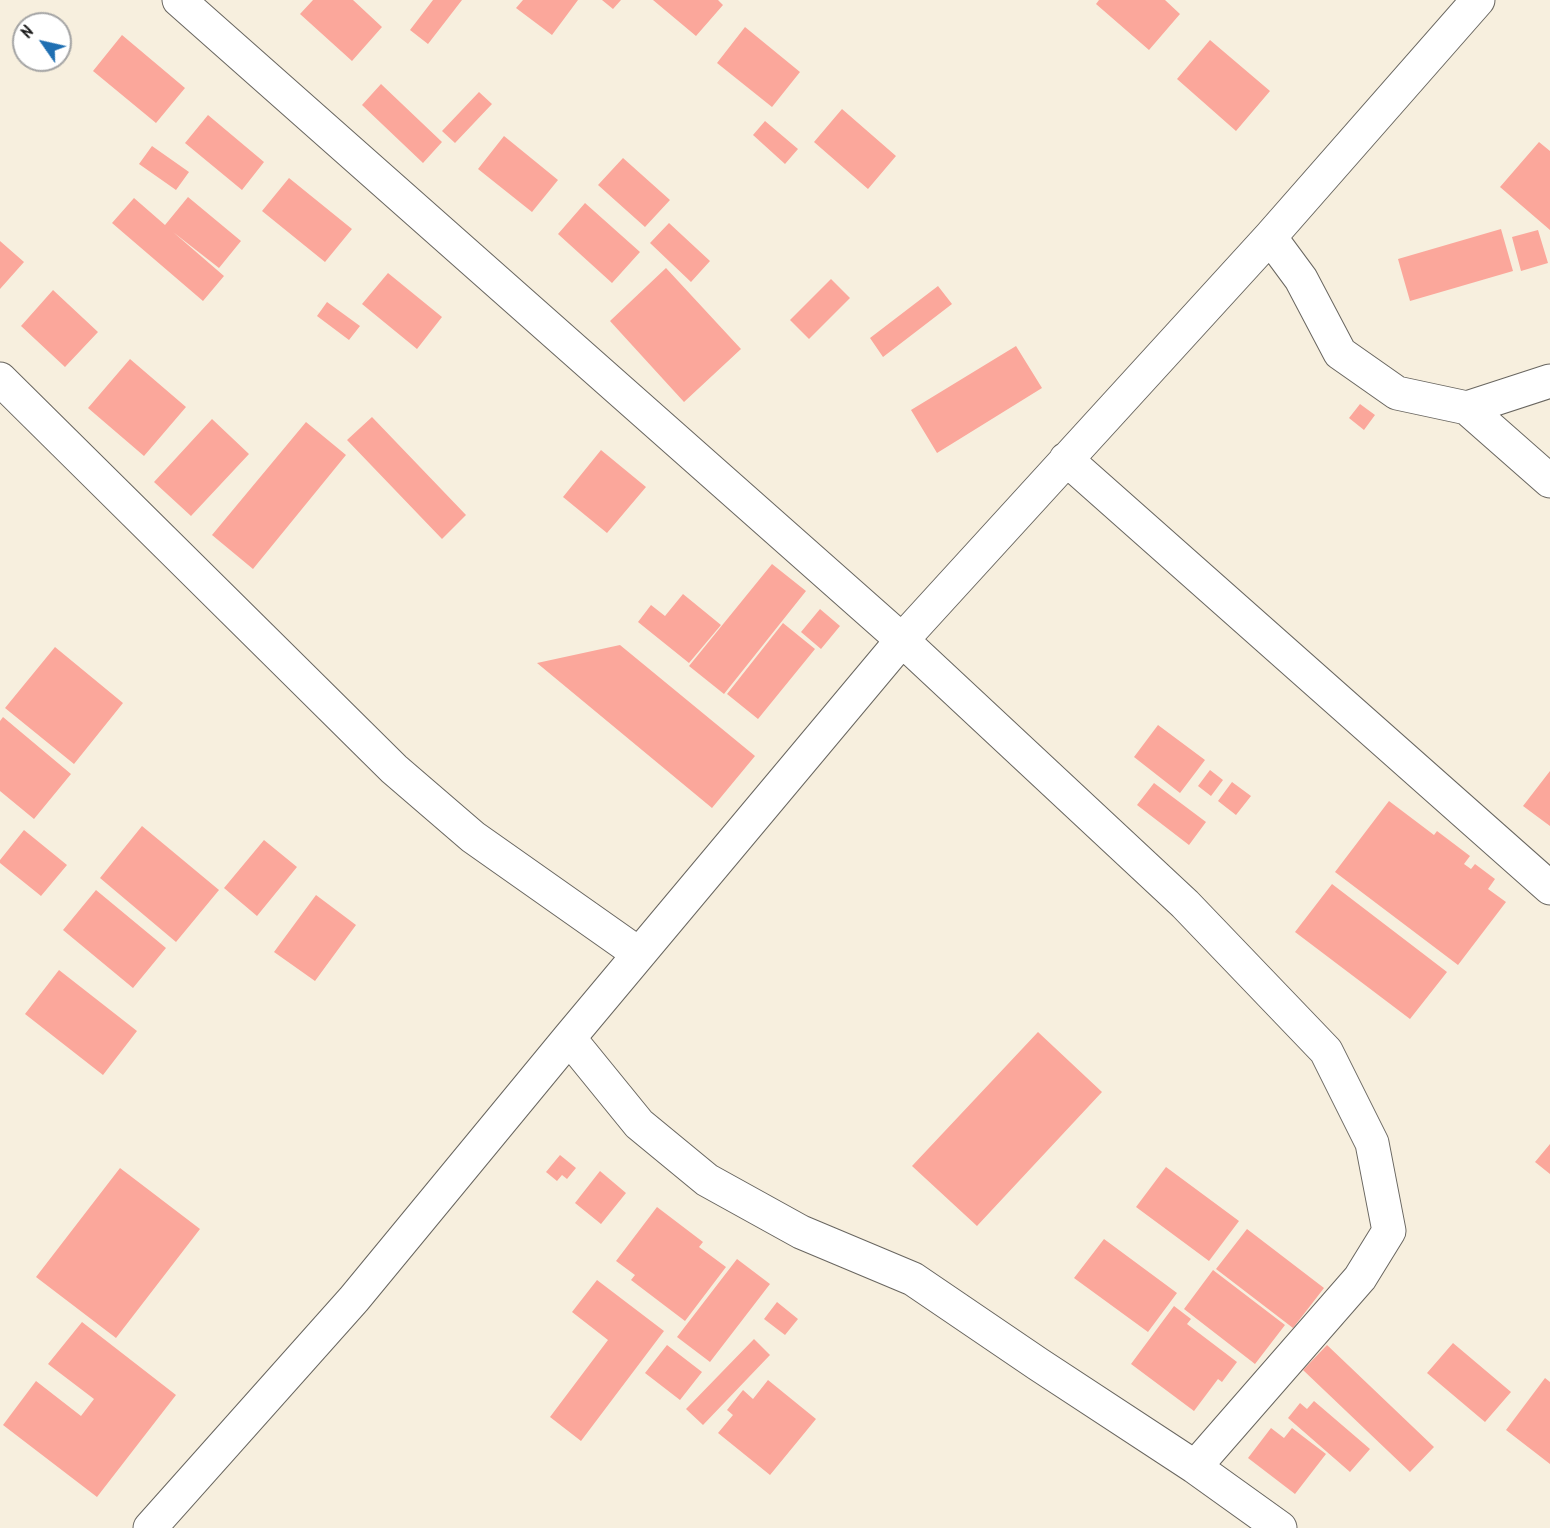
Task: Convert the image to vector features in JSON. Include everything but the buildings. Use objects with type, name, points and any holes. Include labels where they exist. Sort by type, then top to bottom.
[{"type":"street","points":[[178,0],[902,640],[1185,904],[1326,1051],[1372,1143],[1389,1231],[1360,1278],[1195,1467]]},
{"type":"street","points":[[150,1528],[354,1299],[902,640],[1270,237],[1478,0]]},
{"type":"street","points":[[1270,237],[1301,279],[1340,353],[1397,393],[1467,408],[1550,481]]},
{"type":"street","points":[[0,379],[394,768],[473,837],[639,954]]},
{"type":"street","points":[[1467,408],[1550,381]]},
{"type":"street","points":[[1066,459],[1550,888]]},
{"type":"street","points":[[569,1038],[639,1124],[706,1180],[801,1232],[913,1279],[1195,1467],[1280,1528]]}]
